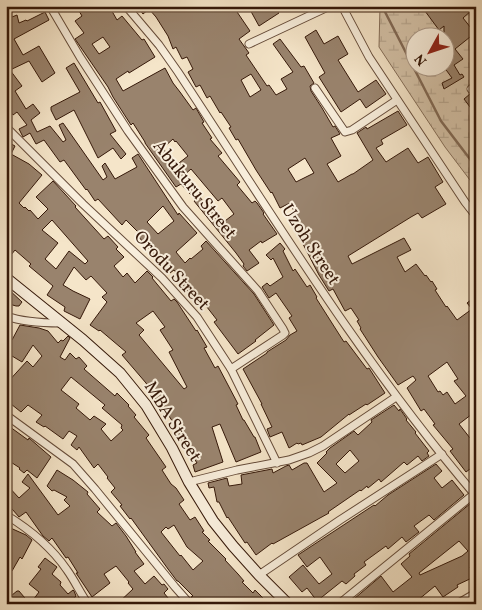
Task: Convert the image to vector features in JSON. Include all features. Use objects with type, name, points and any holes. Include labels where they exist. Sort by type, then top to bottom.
[{"type":"street","name":"Abukuru Street","points":[[50,6],[80,57],[128,131],[184,207],[258,291],[285,333],[231,369]]},
{"type":"street","name":"Uzoh Street","points":[[126,6],[159,45],[178,72],[320,289],[396,397],[475,495]]},
{"type":"street","points":[[249,44],[330,6]]},
{"type":"street","points":[[342,6],[369,57],[476,216]]},
{"type":"street","points":[[315,88],[345,132],[352,130],[397,100]]},
{"type":"street","name":"Orodu Street","points":[[6,127],[83,204],[162,278],[197,317],[231,369],[277,463]]},
{"type":"street","name":"MBA Street","points":[[6,278],[83,340],[120,373],[146,405],[213,521],[259,575],[288,604]]},
{"type":"street","points":[[6,316],[16,320],[60,323]]},
{"type":"street","points":[[189,482],[302,456],[323,446],[396,397]]},
{"type":"street","points":[[6,415],[74,464],[190,604]]},
{"type":"street","points":[[259,575],[442,454]]},
{"type":"street","points":[[338,604],[475,495]]},
{"type":"street","points":[[6,515],[19,523],[56,556],[68,570],[88,604]]},
{"type":"street","points":[[457,604],[476,593]]},
{"type":"green space","points":[[380,6],[476,6],[476,188],[445,147],[379,47]]},
{"type":"building","points":[[6,6],[9,6],[12,17],[17,15],[19,23],[45,12],[49,20],[14,39],[23,55],[39,46],[55,73],[42,82],[29,61],[10,70],[22,86],[15,91],[26,109],[33,104],[40,113],[31,120],[37,132],[50,126],[63,142],[66,140],[59,125],[63,123],[103,180],[107,177],[102,166],[105,163],[115,179],[137,167],[132,158],[138,154],[178,215],[179,213],[197,233],[176,252],[185,263],[203,249],[201,246],[206,241],[254,294],[274,325],[256,341],[238,354],[214,322],[217,320],[203,302],[201,303],[195,295],[193,297],[182,284],[184,282],[174,270],[170,273],[137,235],[139,233],[126,220],[122,225],[98,199],[95,201],[64,160],[60,162],[44,140],[36,144],[30,133],[23,137],[19,129],[27,125],[17,112],[13,115],[6,105],[6,30],[9,29],[6,22]],"holes":[[[163,206],[174,221],[158,234],[147,222]]]},
{"type":"building","points":[[76,6],[109,6],[117,20],[122,16],[142,40],[144,39],[155,57],[116,79],[123,91],[165,68],[173,83],[193,110],[196,108],[204,122],[202,123],[212,138],[210,139],[222,153],[218,156],[240,182],[237,185],[252,203],[255,201],[257,203],[277,234],[262,243],[261,241],[249,250],[259,263],[247,271],[236,253],[194,201],[199,196],[221,224],[234,214],[222,198],[218,201],[191,169],[183,176],[196,192],[192,196],[181,184],[176,187],[133,123],[131,125],[75,39],[84,33],[75,21],[82,16]],"holes":[[[103,37],[110,47],[99,54],[92,44]],[[173,139],[188,156],[175,166],[163,148]]]},
{"type":"building","points":[[137,6],[233,6],[250,31],[239,39],[249,53],[246,55],[267,86],[269,85],[276,95],[287,89],[281,79],[293,72],[273,44],[280,39],[301,67],[304,66],[314,83],[310,86],[311,91],[333,127],[335,126],[340,134],[331,138],[341,156],[327,164],[338,182],[373,160],[357,133],[398,111],[407,125],[381,140],[383,144],[376,148],[386,162],[408,148],[418,163],[428,157],[443,182],[435,187],[446,204],[422,218],[418,213],[348,256],[352,264],[404,238],[411,250],[397,257],[405,272],[416,264],[425,276],[432,281],[437,289],[435,290],[457,320],[472,309],[467,303],[476,296],[476,411],[459,424],[470,438],[476,433],[476,477],[470,469],[466,472],[450,451],[453,449],[433,425],[435,424],[424,409],[421,411],[407,388],[416,380],[413,376],[398,385],[360,329],[357,321],[359,320],[351,308],[345,311],[333,289],[329,291],[303,244],[306,243],[297,232],[302,227],[290,203],[280,208],[272,192],[256,170],[238,139],[236,140],[229,128],[231,127],[210,96],[207,98],[200,85],[196,87],[188,72],[193,69],[187,57],[182,59],[176,47],[173,49],[168,36],[149,9],[143,14]],"holes":[[[251,74],[261,90],[250,97],[241,80]],[[305,158],[314,173],[296,182],[288,169]],[[447,362],[458,379],[454,381],[466,396],[455,404],[447,392],[443,395],[440,391],[438,392],[428,376]]]},
{"type":"building","points":[[248,6],[275,6],[279,13],[259,26]]},
{"type":"building","points":[[431,6],[468,6],[472,10],[463,18],[475,33],[455,49],[463,59],[454,65],[454,28],[444,28],[444,26],[438,28],[425,11]]},
{"type":"building","points":[[316,30],[324,44],[338,36],[348,54],[338,60],[358,92],[376,80],[386,94],[366,108],[360,99],[341,112],[319,77],[325,73],[305,37]]},
{"type":"building","points":[[74,63],[98,103],[100,102],[116,131],[110,134],[126,154],[121,159],[113,148],[98,158],[74,110],[56,120],[51,110],[51,107],[80,92],[66,68]]},
{"type":"building","points":[[454,65],[460,75],[462,74],[464,77],[444,89],[442,83],[454,78]]},
{"type":"building","points":[[470,94],[476,100],[476,115],[464,99]]},
{"type":"building","points":[[6,141],[15,146],[11,154],[29,164],[42,175],[19,203],[24,208],[30,210],[38,219],[48,209],[36,197],[53,181],[104,239],[108,236],[118,247],[116,249],[124,257],[114,266],[123,277],[127,273],[135,283],[147,271],[171,301],[174,299],[177,302],[207,347],[204,348],[215,368],[218,366],[238,404],[236,405],[243,420],[255,437],[261,452],[236,462],[220,424],[212,427],[223,462],[195,472],[193,465],[197,463],[175,432],[178,430],[170,415],[122,355],[126,352],[100,330],[90,325],[107,302],[102,297],[107,293],[91,276],[86,280],[74,267],[63,285],[90,299],[80,319],[64,311],[65,307],[47,295],[53,286],[29,266],[31,264],[15,250],[11,255],[6,251]],"holes":[[[52,220],[88,261],[85,264],[69,251],[56,269],[45,259],[58,243],[42,230]],[[153,311],[165,327],[160,330],[173,350],[169,352],[187,387],[184,389],[139,335],[144,330],[136,323]]]},
{"type":"building","points":[[280,243],[285,249],[283,251],[293,271],[295,269],[307,287],[310,285],[316,298],[344,342],[346,341],[367,369],[369,368],[385,393],[349,414],[321,437],[302,445],[297,443],[289,448],[282,432],[270,437],[267,429],[272,427],[243,369],[297,331],[289,318],[292,316],[276,293],[269,298],[262,287],[267,283],[270,286],[283,277],[273,258],[271,260],[266,255]]},
{"type":"building","points":[[6,287],[22,302],[19,306],[6,303]]},
{"type":"building","points":[[20,325],[48,331],[58,343],[68,336],[70,338],[60,357],[65,360],[70,353],[76,359],[79,357],[87,366],[84,369],[115,396],[117,393],[129,405],[136,415],[134,417],[149,435],[146,438],[166,467],[162,470],[184,500],[179,504],[190,520],[195,517],[204,531],[202,532],[210,540],[208,541],[226,559],[244,581],[242,582],[253,593],[255,590],[269,604],[195,604],[191,597],[193,596],[177,581],[120,506],[122,505],[111,492],[115,488],[98,464],[94,468],[79,447],[77,450],[71,445],[77,436],[69,431],[63,439],[36,422],[42,415],[28,405],[21,412],[6,400],[6,384],[27,361],[33,367],[42,356],[33,345],[22,362],[12,356],[6,364],[6,337],[12,340]],"holes":[[[71,377],[105,405],[102,408],[122,425],[121,428],[123,430],[111,441],[101,429],[106,424],[94,416],[90,420],[76,408],[79,404],[61,390]],[[174,525],[187,547],[203,561],[193,570],[161,532],[166,527],[168,529]]]},
{"type":"building","points":[[394,405],[399,411],[400,409],[416,432],[429,451],[427,453],[429,456],[422,461],[418,456],[407,465],[404,462],[381,482],[379,479],[368,488],[367,486],[360,490],[329,513],[272,543],[256,555],[227,518],[219,502],[217,502],[214,487],[209,488],[208,483],[227,478],[229,486],[242,484],[241,475],[272,469],[273,473],[289,465],[292,470],[307,463],[324,492],[337,483],[317,463],[330,448],[354,431],[358,435],[372,422],[371,420]],"holes":[[[350,450],[359,461],[345,473],[336,464]]]},
{"type":"building","points":[[6,424],[28,440],[29,438],[51,457],[37,478],[27,470],[24,473],[6,459]]},
{"type":"building","points":[[436,464],[442,471],[434,478],[442,488],[452,480],[464,495],[434,520],[429,515],[414,526],[419,532],[406,542],[402,537],[388,549],[386,546],[364,562],[366,565],[354,574],[355,576],[346,584],[342,581],[317,601],[307,588],[302,592],[289,577],[303,565],[319,584],[332,574],[320,557],[307,567],[298,555]]},
{"type":"building","points":[[57,470],[88,492],[87,494],[100,509],[97,512],[112,526],[116,523],[144,564],[134,571],[145,584],[154,576],[162,585],[164,584],[168,589],[164,593],[173,604],[117,604],[133,589],[116,566],[104,574],[110,583],[92,597],[68,557],[66,558],[52,538],[49,541],[43,536],[26,512],[19,517],[6,502],[6,484],[19,498],[30,488],[22,482],[28,474],[58,515],[70,506],[64,500],[67,497],[54,490],[52,491],[47,486]]},
{"type":"building","points":[[471,503],[476,509],[476,562],[470,567],[474,577],[457,585],[458,587],[443,597],[435,586],[418,600],[421,604],[348,604],[381,576],[393,592],[412,577],[401,564],[410,556],[409,554]],"holes":[[[459,541],[468,551],[462,556],[420,575],[419,573]]]},
{"type":"building","points":[[6,526],[26,535],[32,540],[22,559],[20,557],[12,571],[6,566]]},
{"type":"building","points":[[45,558],[57,567],[52,574],[61,582],[60,585],[68,594],[74,591],[76,596],[72,601],[74,604],[30,604],[39,592],[29,584],[41,569],[38,567]]},
{"type":"building","points":[[19,591],[30,604],[6,604],[6,600]]},
{"type":"waterway","points":[[382,6],[441,121],[476,167]]}]
